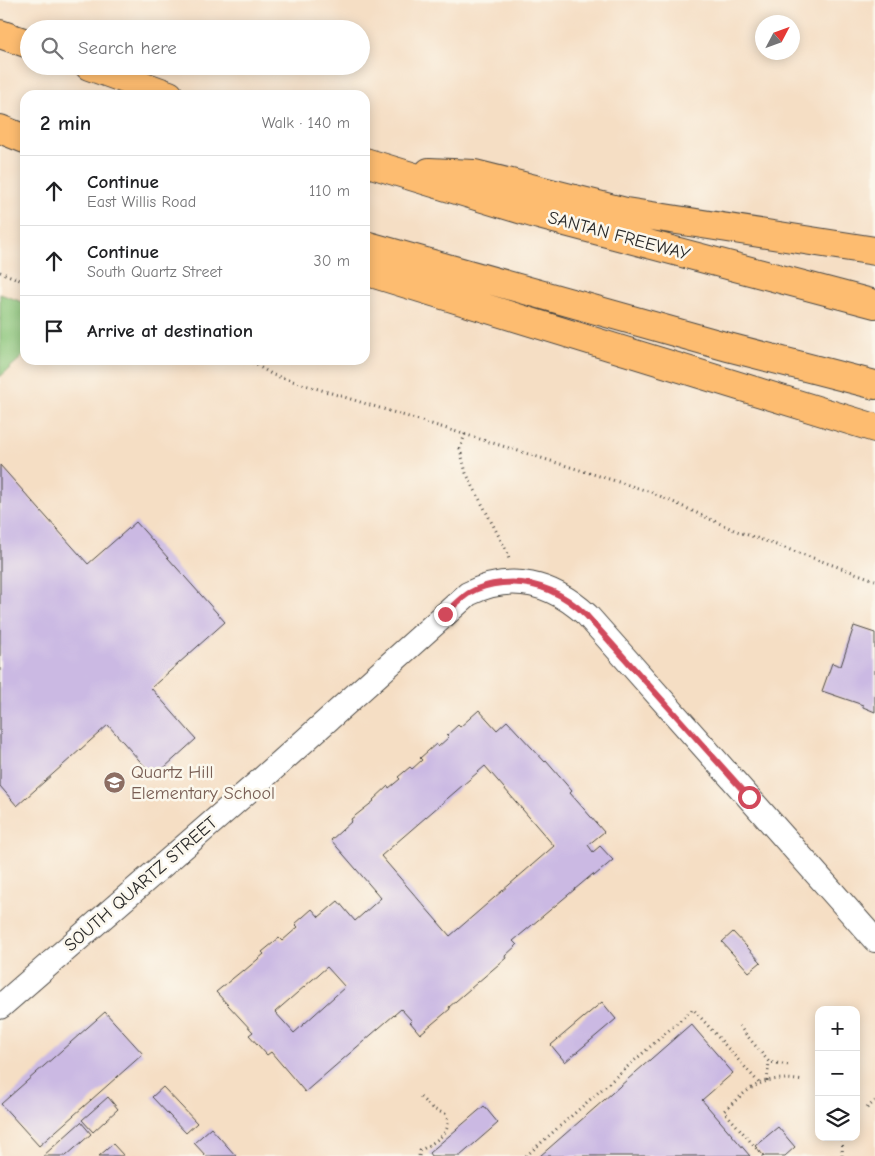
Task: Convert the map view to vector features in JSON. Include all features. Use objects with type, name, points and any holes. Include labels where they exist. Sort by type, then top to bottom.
[{"type":"highway","points":[[0,34],[20,41]]},
{"type":"highway","points":[[114,75],[155,90]]},
{"type":"highway","points":[[0,129],[20,136]]},
{"type":"highway","points":[[376,166],[475,174],[626,212],[875,251]]},
{"type":"highway","name":"SANTAN FREEWAY","points":[[376,166],[539,215],[875,304]]},
{"type":"highway","points":[[370,247],[728,347],[875,385]]},
{"type":"highway","points":[[370,272],[875,428]]},
{"type":"street","name":"SOUTH QUARTZ STREET","points":[[0,1007],[262,779],[468,594],[482,586],[516,582],[546,588],[560,594],[575,604],[875,940]]},
{"type":"path","points":[[0,272],[20,280]]},
{"type":"path","points":[[256,365],[273,375],[651,492],[734,530],[875,580]]},
{"type":"path","points":[[465,434],[460,448],[466,473],[506,550],[516,582]]},
{"type":"path","points":[[526,1156],[693,1009],[759,1083]]},
{"type":"path","points":[[739,1026],[770,1062],[788,1065]]},
{"type":"path","points":[[767,1081],[770,1062]]},
{"type":"path","points":[[763,1156],[724,1112],[745,1092],[759,1083],[778,1078],[803,1081]]},
{"type":"path","points":[[419,1156],[420,1151],[448,1129],[446,1114],[433,1110],[420,1097]]},
{"type":"path","points":[[867,1108],[875,1101]]},
{"type":"path","points":[[842,1156],[843,1141]]},
{"type":"green space","points":[[0,294],[20,301],[20,359],[0,377]]},
{"type":"building","points":[[0,465],[88,564],[136,522],[225,622],[151,688],[196,739],[154,777],[108,725],[17,806],[0,786]]},
{"type":"building","points":[[854,626],[875,633],[875,712],[863,707],[863,705],[822,691],[832,663],[841,666]]},
{"type":"building","points":[[479,710],[497,730],[507,721],[546,761],[572,791],[570,793],[604,832],[588,845],[593,852],[600,846],[613,860],[594,876],[593,874],[513,941],[517,945],[505,956],[506,958],[420,1034],[401,1009],[305,1092],[271,1052],[267,1055],[249,1035],[253,1032],[216,992],[264,954],[262,952],[279,938],[282,941],[298,927],[295,924],[312,909],[319,917],[338,901],[355,921],[381,898],[331,840],[388,786],[389,788],[400,779],[398,777],[410,767],[412,769],[422,760],[420,758],[436,744],[438,747],[458,725],[460,727]],"holes":[[[485,766],[554,846],[450,936],[381,856]],[[327,967],[345,987],[294,1033],[275,1012]]]},
{"type":"building","points":[[733,932],[761,962],[749,972],[722,942]]},
{"type":"building","points":[[602,1002],[616,1019],[565,1062],[551,1045]]},
{"type":"building","points":[[105,1012],[143,1054],[39,1146],[1,1104]]},
{"type":"building","points":[[691,1024],[733,1073],[702,1100],[750,1156],[540,1156]]},
{"type":"building","points":[[163,1087],[197,1123],[186,1133],[152,1097]]},
{"type":"building","points":[[108,1097],[118,1109],[93,1132],[82,1120]]},
{"type":"building","points":[[484,1106],[498,1123],[460,1156],[431,1156],[429,1153]]},
{"type":"building","points":[[81,1122],[91,1134],[66,1156],[43,1156]]},
{"type":"building","points":[[778,1127],[795,1147],[785,1156],[764,1156],[755,1146]]},
{"type":"building","points":[[211,1128],[236,1156],[206,1156],[194,1143]]},
{"type":"building","points":[[113,1144],[124,1156],[99,1156]]},
{"type":"place","name":"Quartz Hill Elementary School","points":[[115,782]]},
{"type":"route","points":[[445,614],[468,594],[482,586],[516,582],[546,588],[560,594],[575,604],[586,615],[749,797]]}]
